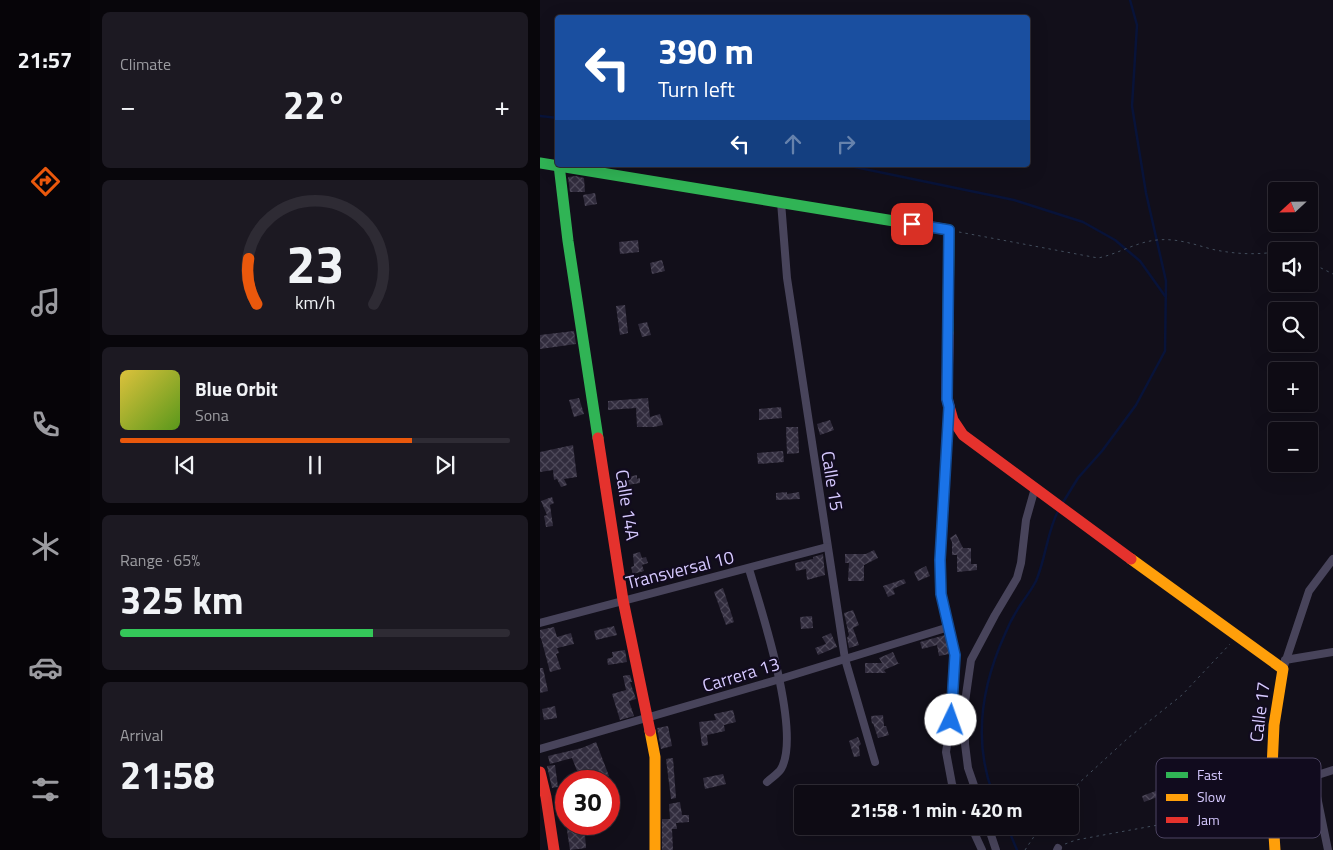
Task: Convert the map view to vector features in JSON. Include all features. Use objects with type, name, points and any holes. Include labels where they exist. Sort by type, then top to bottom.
[{"type":"street","points":[[540,163],[555,165]]},
{"type":"street","name":"Calle 14A","points":[[559,167],[568,241],[623,600],[655,757],[655,850]]},
{"type":"street","points":[[571,167],[949,230],[947,399],[953,420],[963,435],[1236,637],[1284,664],[1333,652]]},
{"type":"street","name":"Calle 15","points":[[781,202],[787,278],[845,659],[875,762]]},
{"type":"street","points":[[949,407],[940,560],[941,594],[955,655],[951,720],[946,752],[952,785]]},
{"type":"street","points":[[974,785],[968,768],[965,744],[965,702],[971,660],[1016,578],[1021,563],[1026,520],[1035,488]]},
{"type":"street","name":"Transversal 10","points":[[540,623],[827,547]]},
{"type":"street","points":[[1284,664],[1309,591],[1333,559]]},
{"type":"street","points":[[749,569],[780,679],[788,747],[781,769],[767,782]]},
{"type":"street","name":"Carrera 13","points":[[540,749],[648,719],[949,627]]},
{"type":"street","name":"Calle 17","points":[[1273,758],[1274,725],[1284,664]]},
{"type":"street","points":[[1321,774],[1333,770]]},
{"type":"street","points":[[540,772],[554,850]]},
{"type":"street","points":[[1321,816],[1328,850]]},
{"type":"street","points":[[975,835],[982,850]]},
{"type":"street","points":[[991,835],[996,850]]},
{"type":"path","points":[[949,230],[1098,258],[1156,240],[1185,241],[1211,249],[1243,255],[1268,253]]},
{"type":"path","points":[[1318,266],[1333,274]]},
{"type":"path","points":[[1077,785],[1128,738],[1182,695],[1236,637]]},
{"type":"path","points":[[1057,849],[1076,840],[1156,825]]},
{"type":"path","points":[[1025,850],[1035,835]]},
{"type":"building","points":[[568,177],[584,178],[585,192],[570,192]]},
{"type":"building","points":[[595,193],[597,204],[585,206],[583,195]]},
{"type":"building","points":[[638,240],[639,252],[620,254],[619,242]]},
{"type":"building","points":[[662,260],[665,271],[652,274],[650,263]]},
{"type":"building","points":[[625,305],[628,333],[620,335],[616,306]]},
{"type":"building","points":[[647,322],[651,335],[642,337],[638,324]]},
{"type":"building","points":[[574,331],[576,344],[540,349],[540,335]]},
{"type":"building","points":[[579,398],[584,414],[574,417],[569,400]]},
{"type":"building","points":[[648,398],[650,417],[660,414],[663,425],[637,427],[636,408],[608,410],[608,401]]},
{"type":"building","points":[[781,407],[782,418],[759,420],[759,409]]},
{"type":"building","points":[[830,420],[834,430],[820,435],[817,424]]},
{"type":"building","points":[[786,427],[798,427],[799,453],[787,454]]},
{"type":"building","points":[[573,445],[577,477],[564,479],[567,485],[561,487],[557,479],[554,480],[553,470],[540,472],[540,452]]},
{"type":"building","points":[[783,451],[784,462],[758,464],[757,453]]},
{"type":"building","points":[[637,475],[637,479],[640,478],[640,483],[621,486],[620,479],[628,479],[628,477]]},
{"type":"building","points":[[787,492],[787,494],[799,492],[800,499],[776,500],[776,493]]},
{"type":"building","points":[[552,497],[554,503],[550,505],[553,526],[546,527],[544,516],[547,515],[541,501]]},
{"type":"building","points":[[956,534],[963,548],[971,548],[971,564],[977,564],[977,570],[957,572],[957,555],[952,555],[952,542],[950,538]]},
{"type":"building","points":[[874,550],[878,558],[864,565],[864,581],[848,581],[849,563],[845,563],[845,554],[866,554]]},
{"type":"building","points":[[640,552],[642,558],[646,557],[648,563],[642,565],[644,571],[633,574],[631,567],[634,566],[633,554]]},
{"type":"building","points":[[823,554],[825,575],[807,580],[806,569],[796,571],[795,563],[813,559],[813,557]]},
{"type":"building","points":[[926,566],[930,576],[918,581],[914,572]]},
{"type":"building","points":[[904,579],[906,583],[893,589],[895,594],[888,597],[883,586]]},
{"type":"building","points":[[723,588],[734,622],[726,625],[714,592]]},
{"type":"building","points":[[853,610],[859,625],[853,628],[859,645],[849,648],[847,638],[849,635],[844,613]]},
{"type":"building","points":[[812,616],[813,628],[801,629],[800,617]]},
{"type":"building","points":[[614,626],[617,635],[596,640],[594,631]]},
{"type":"building","points":[[554,627],[557,637],[571,633],[574,644],[557,648],[559,653],[556,654],[561,669],[550,672],[540,638],[540,630]]},
{"type":"building","points":[[831,633],[837,647],[818,655],[815,648],[826,644],[822,637]]},
{"type":"building","points":[[945,635],[949,654],[939,656],[937,645],[922,649],[920,642]]},
{"type":"building","points":[[625,650],[627,662],[608,665],[607,659],[613,657],[612,652]]},
{"type":"building","points":[[893,652],[898,663],[900,663],[884,670],[886,673],[865,673],[865,663],[882,663],[879,658]]},
{"type":"building","points":[[540,668],[543,668],[548,691],[540,693]]},
{"type":"building","points":[[630,675],[632,682],[630,682],[636,699],[629,701],[634,716],[620,720],[612,694],[626,690],[623,676]]},
{"type":"building","points":[[555,706],[557,718],[544,720],[542,709]]},
{"type":"building","points":[[733,710],[736,722],[724,725],[725,731],[707,735],[708,745],[702,746],[699,722],[716,720],[714,714]]},
{"type":"building","points":[[883,715],[884,726],[886,726],[889,735],[878,738],[871,716]]},
{"type":"building","points":[[668,726],[672,746],[661,749],[657,728]]},
{"type":"building","points":[[858,737],[861,744],[859,746],[860,756],[854,757],[849,741]]},
{"type":"building","points":[[596,742],[607,770],[577,770],[572,758],[550,764],[548,756],[582,748]]},
{"type":"building","points":[[673,758],[676,798],[671,799],[666,759]]},
{"type":"building","points":[[555,765],[555,788],[552,788],[547,766]]},
{"type":"building","points":[[723,774],[726,784],[705,789],[703,778]]},
{"type":"building","points":[[1156,791],[1156,798],[1144,802],[1142,796]]},
{"type":"building","points":[[680,802],[682,815],[689,815],[689,822],[676,823],[677,829],[672,829],[673,850],[662,850],[662,819],[670,819],[669,804]]},
{"type":"building","points":[[568,835],[585,835],[586,848],[570,850]]},
{"type":"waterway","points":[[1062,504],[1078,478],[1102,451],[1136,405],[1165,351],[1166,281],[1146,193],[1132,106],[1137,25],[1130,0]]},
{"type":"waterway","points":[[540,116],[555,118]]},
{"type":"waterway","points":[[855,167],[1014,200],[1083,222],[1115,240],[1140,261],[1165,296]]},
{"type":"waterway","points":[[990,785],[983,754],[982,734],[986,693],[997,653],[1007,630],[1036,581],[1059,509]]},
{"type":"waterway","points":[[1011,835],[1017,850]]},
{"type":"traffic: fast","points":[[540,163],[555,165]]},
{"type":"traffic: fast","points":[[559,167],[568,241],[598,438]]},
{"type":"traffic: fast","points":[[564,167],[949,230],[948,333]]},
{"type":"traffic: slow","points":[[1131,559],[1283,669],[1274,725],[1272,758]]},
{"type":"traffic: slow","points":[[650,731],[655,757],[655,850]]},
{"type":"traffic: slow","points":[[1274,838],[1275,850]]},
{"type":"traffic: jam","points":[[948,333],[947,399],[953,420],[963,435],[1131,559]]},
{"type":"traffic: jam","points":[[598,438],[623,600],[650,731]]},
{"type":"traffic: jam","points":[[540,772],[554,850]]},
{"type":"route","points":[[912,224],[949,230],[947,399],[949,407],[940,560],[941,594],[955,655],[951,720]]}]
